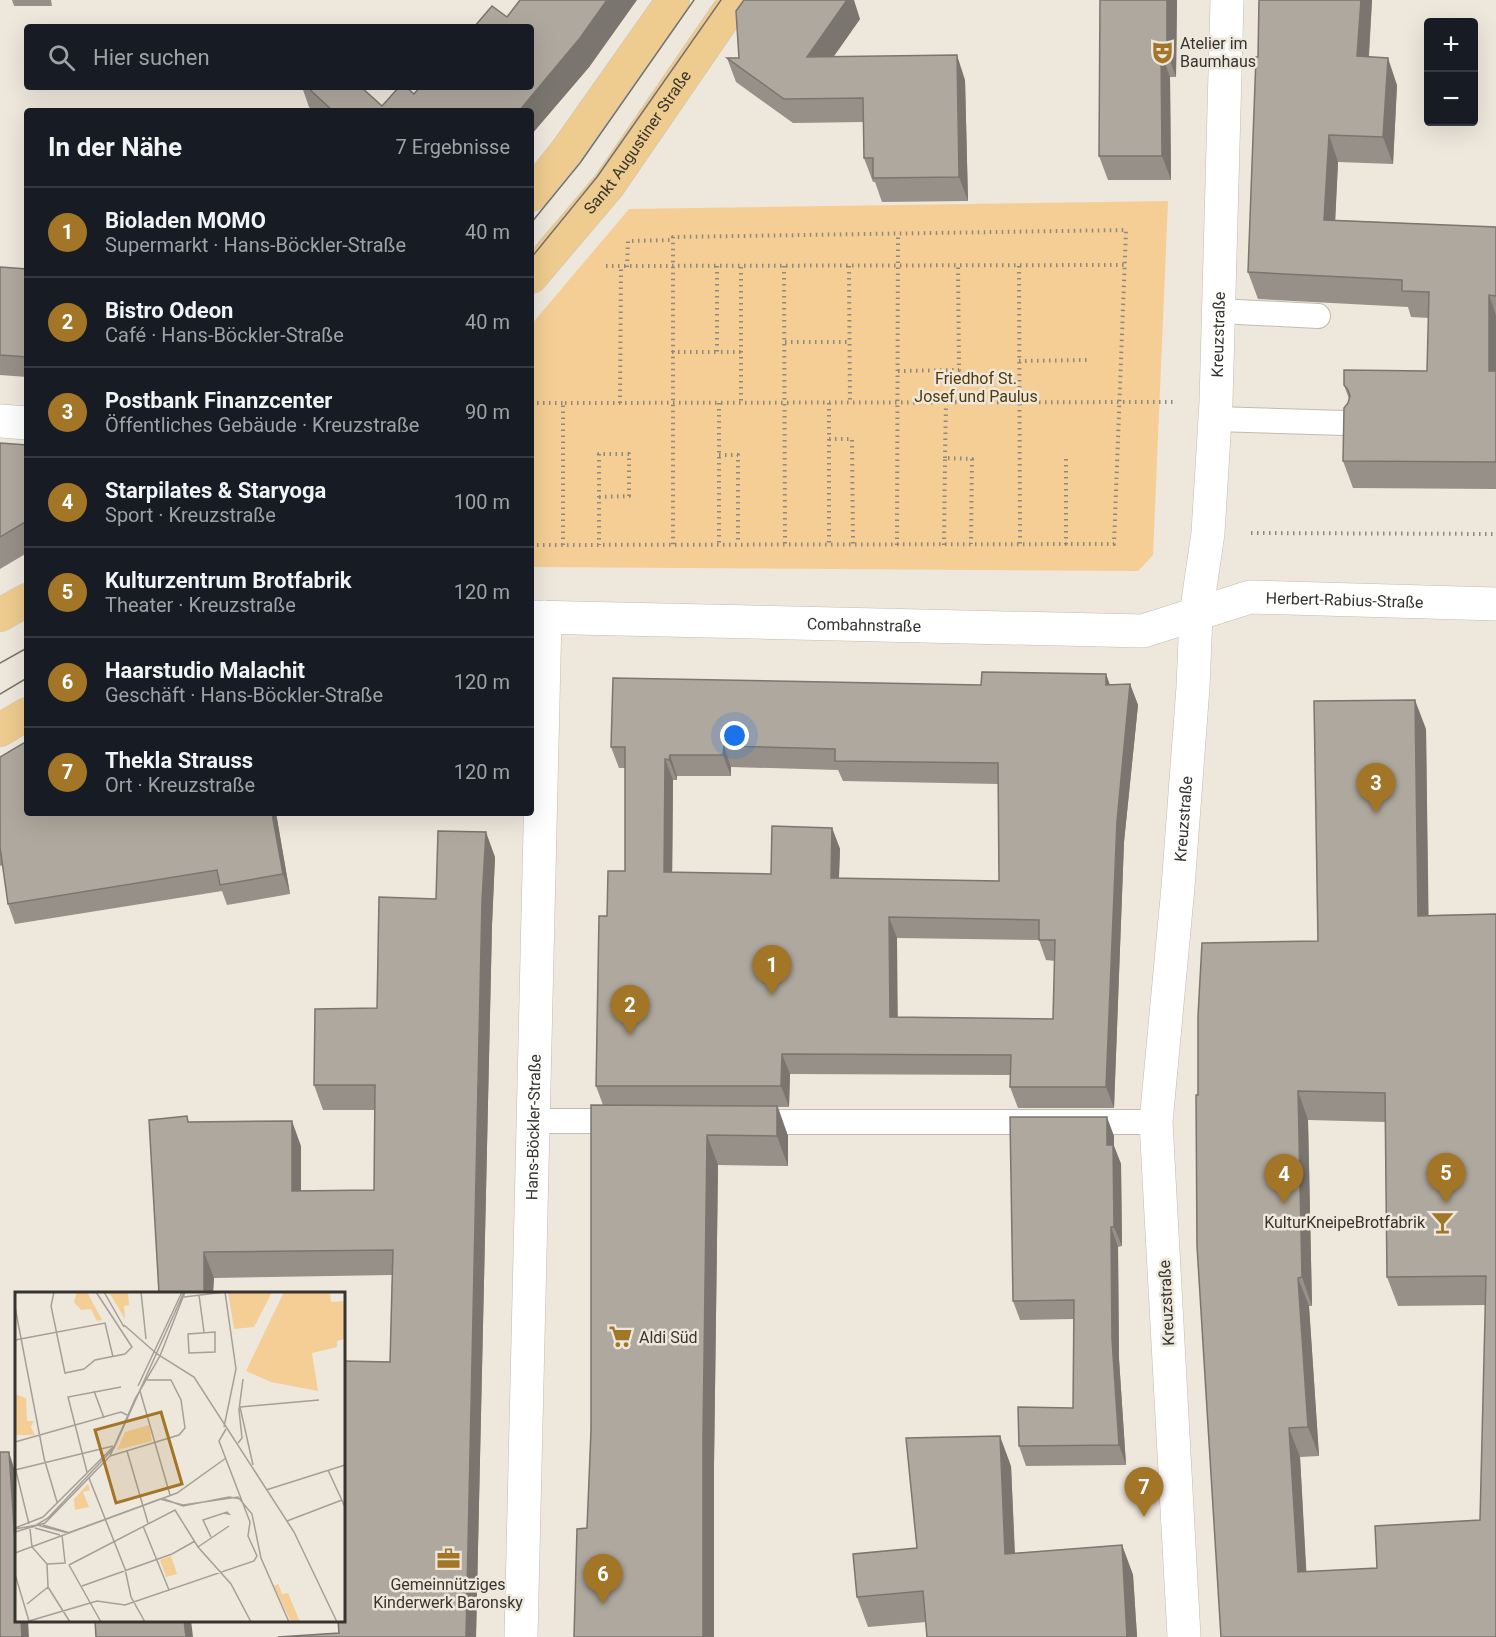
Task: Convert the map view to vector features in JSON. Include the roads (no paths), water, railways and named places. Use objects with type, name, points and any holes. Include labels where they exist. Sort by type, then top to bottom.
[{"type":"main road","points":[[534,191],[565,153],[673,0]]},
{"type":"main road","name":"Sankt Augustiner Straße","points":[[534,273],[609,185],[736,0]]},
{"type":"main road","points":[[0,615],[24,602]]},
{"type":"main road","points":[[0,730],[24,716]]},
{"type":"street","name":"Kreuzstraße","points":[[1184,1637],[1156,1122],[1179,876],[1196,615],[1208,533],[1215,411],[1227,0]]},
{"type":"street","points":[[0,421],[24,423]]},
{"type":"street","name":"Herbert-Rabius-Straße","points":[[1196,615],[1250,597],[1496,604]]},
{"type":"street","name":"Combahnstraße","points":[[538,617],[1143,631],[1196,615]]},
{"type":"street","name":"Hans-Böckler-Straße","points":[[520,1637],[533,1121],[538,617]]},
{"type":"lane","points":[[1218,311],[1318,316]]},
{"type":"lane","points":[[1215,411],[1345,423]]},
{"type":"lane","points":[[533,1121],[641,1121]]},
{"type":"lane","points":[[725,1122],[1156,1122]]},
{"type":"tram line","points":[[534,219],[580,163],[694,0]]},
{"type":"tram line","points":[[534,254],[597,177],[721,0]]},
{"type":"tram line","points":[[0,663],[24,650]]},
{"type":"tram line","points":[[0,694],[24,680]]},
{"type":"place","name":"Atelier im Baumhaus","points":[[1162,52]]},
{"type":"place","name":"Postbank Finanzcenter","points":[[1376,813]]},
{"type":"place","name":"Bioladen MOMO","points":[[772,995]]},
{"type":"place","name":"Bistro Odeon","points":[[630,1035]]},
{"type":"place","name":"Kulturzentrum Brotfabrik","points":[[1446,1203]]},
{"type":"place","name":"Starpilates & Staryoga","points":[[1284,1204]]},
{"type":"place","name":"KulturKneipeBrotfabrik","points":[[1443,1222]]},
{"type":"place","name":"Aldi Süd","points":[[621,1337]]},
{"type":"place","name":"Thekla Strauss","points":[[1144,1517]]},
{"type":"place","name":"Gemeinnütziges Kinderwerk Baronsky","points":[[448,1559]]},
{"type":"place","name":"Haarstudio Malachit","points":[[603,1604]]},
{"type":"park label","name":"Friedhof St. Josef und Paulus","points":[[976,387]]}]
